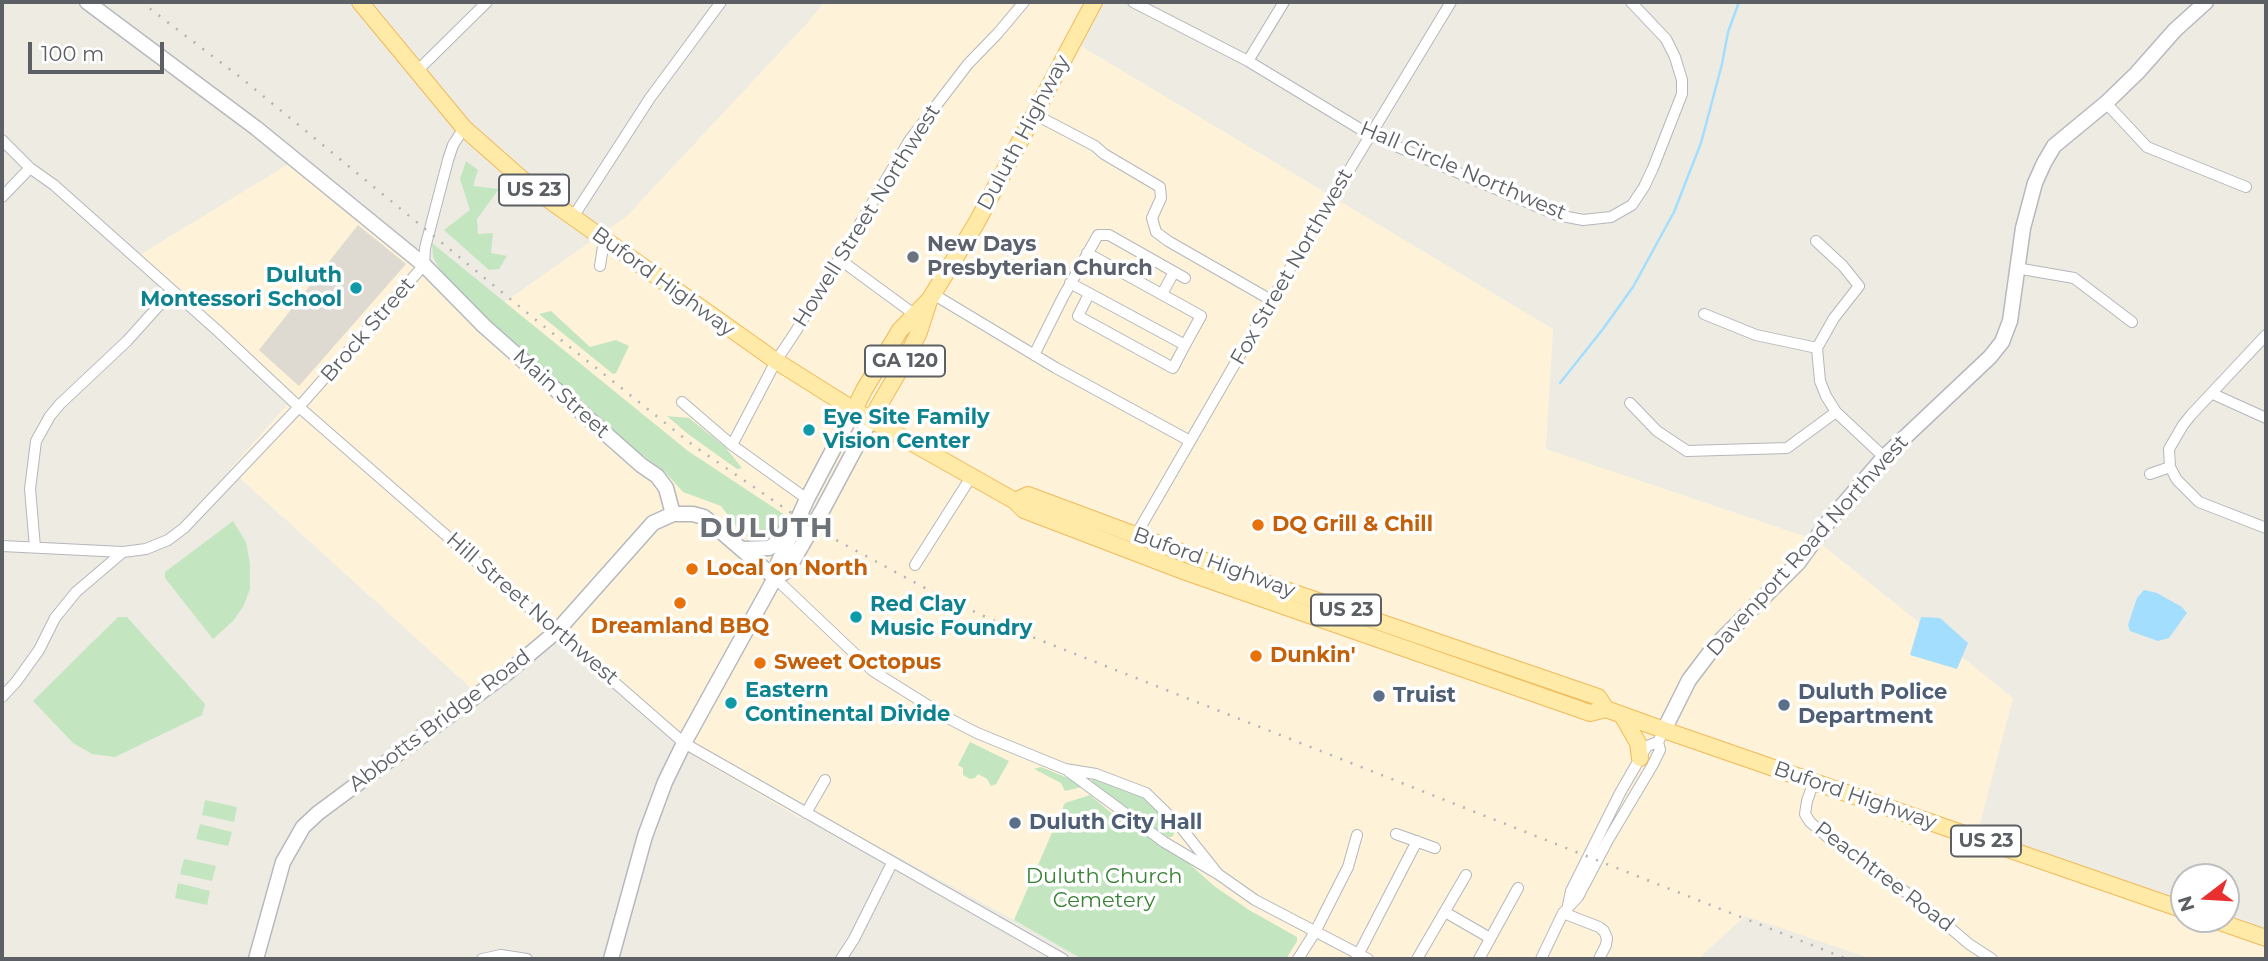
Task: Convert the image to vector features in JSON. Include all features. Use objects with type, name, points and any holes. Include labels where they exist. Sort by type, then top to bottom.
[{"type":"main road","name":"Buford Highway","points":[[360,2],[464,128],[532,188],[776,361],[855,410],[1015,501],[1024,510],[1124,550],[1590,713],[1614,712]]},
{"type":"main road","name":"Duluth Highway","points":[[871,419],[906,359],[932,296],[977,222],[1094,2]]},
{"type":"main road","name":"Duluth Highway","points":[[855,410],[864,390],[905,323],[932,296]]},
{"type":"main road","name":"Buford Highway","points":[[1015,501],[1028,495],[1201,559],[1598,697],[1614,712],[1661,736],[1814,781],[2170,905]]},
{"type":"main road","points":[[1056,522],[1073,520],[1114,538],[1136,535]]},
{"type":"main road","points":[[1124,550],[1127,545],[1133,545],[1182,561],[1201,559]]},
{"type":"main road","points":[[1291,608],[1304,606],[1341,618],[1350,611]]},
{"type":"main road","points":[[1425,655],[1432,650],[1463,650]]},
{"type":"main road","points":[[1614,712],[1638,743],[1640,758]]},
{"type":"main road","points":[[2240,929],[2266,938]]},
{"type":"street","name":"Main Street","points":[[87,2],[256,128],[425,265],[484,326],[641,465],[657,476],[666,488],[673,514]]},
{"type":"street","points":[[416,72],[487,2]]},
{"type":"street","points":[[573,217],[650,98],[721,2]]},
{"type":"street","name":"Howell Street Northwest","points":[[732,445],[776,361],[909,141],[968,64],[1024,2]]},
{"type":"street","name":"Hall Circle Northwest","points":[[1133,2],[1248,61],[1370,135],[1557,215],[1583,220],[1612,217],[1632,205],[1644,187],[1682,93],[1682,80],[1666,39],[1631,2]]},
{"type":"street","points":[[1248,61],[1284,2]]},
{"type":"street","name":"Fox Street Northwest","points":[[1136,535],[1271,300],[1451,2]]},
{"type":"street","name":"Davenport Road Northwest","points":[[1661,736],[1689,680],[1714,647],[1798,563],[1828,522],[1884,457],[1990,357],[2002,342],[2010,321],[2023,228],[2043,163],[2054,146],[2137,74],[2175,30],[2206,2]]},
{"type":"street","points":[[2106,103],[2147,147],[2246,187]]},
{"type":"street","points":[[1034,114],[1095,146],[1160,187],[1161,198],[1152,218],[1156,232],[1271,300]]},
{"type":"street","name":"Brock Street","points":[[123,552],[146,549],[168,540],[184,528],[299,407],[425,265],[425,247],[450,152],[464,128]]},
{"type":"street","points":[[2,140],[30,168],[2,197]]},
{"type":"street","name":"Hill Street Northwest","points":[[30,168],[54,185],[299,407],[684,743],[1063,959]]},
{"type":"street","points":[[1034,355],[1070,283],[1098,236],[1109,235],[1185,278]]},
{"type":"street","points":[[600,267],[604,240]]},
{"type":"street","points":[[1816,241],[1843,266],[1859,286],[1834,318],[1817,348],[1820,381],[1836,412],[1884,457]]},
{"type":"street","points":[[1087,253],[1201,316],[1173,368],[1078,316],[1089,294]]},
{"type":"street","points":[[839,259],[914,314]]},
{"type":"street","points":[[2016,268],[2074,278],[2132,322]]},
{"type":"street","points":[[1162,295],[1174,272]]},
{"type":"street","points":[[1070,283],[1185,345]]},
{"type":"street","points":[[34,547],[30,489],[36,441],[60,404],[127,341],[172,291]]},
{"type":"street","points":[[932,296],[1190,441]]},
{"type":"street","points":[[1704,314],[1756,335],[1817,348]]},
{"type":"street","points":[[2266,335],[2192,415],[2169,449],[2170,467],[2177,480],[2199,502],[2266,528]]},
{"type":"street","points":[[2213,394],[2266,418]]},
{"type":"street","points":[[682,402],[732,445],[807,499]]},
{"type":"street","points":[[1630,403],[1657,431],[1687,451],[1787,448],[1836,412]]},
{"type":"street","points":[[611,959],[654,810],[684,743],[775,578],[778,563],[807,499],[855,410]]},
{"type":"street","points":[[775,578],[787,570],[871,419]]},
{"type":"street","points":[[2150,474],[2170,467]]},
{"type":"street","points":[[915,565],[971,477]]},
{"type":"street","points":[[673,514],[704,517],[775,578],[873,671],[947,718],[1065,769],[1121,812],[1255,900],[1361,958],[1417,841]]},
{"type":"street","name":"Abbotts Bridge Road","points":[[256,959],[283,862],[303,827],[318,813],[507,673],[557,631],[644,531],[661,518],[673,514]]},
{"type":"street","points":[[743,550],[774,545],[798,518]]},
{"type":"street","points":[[2,546],[123,552]]},
{"type":"street","points":[[2,697],[39,650],[55,618],[76,592],[123,552]]},
{"type":"street","points":[[1541,959],[1571,891],[1620,793],[1647,746],[1661,736]]},
{"type":"street","points":[[1565,909],[1578,897],[1652,766],[1660,750],[1661,736]]},
{"type":"street","points":[[1065,769],[1096,774],[1146,793],[1183,830],[1218,874]]},
{"type":"street","points":[[806,813],[825,780]]},
{"type":"street","name":"Peachtree Road","points":[[1814,781],[1805,814],[1810,822],[1831,840],[1920,902],[1969,944],[1992,959]]},
{"type":"street","points":[[1174,848],[1183,830]]},
{"type":"street","points":[[1396,834],[1435,848]]},
{"type":"street","points":[[1298,959],[1348,867],[1357,835]]},
{"type":"street","points":[[841,959],[892,863]]},
{"type":"street","points":[[1417,959],[1466,875]]},
{"type":"street","points":[[1479,959],[1518,888]]},
{"type":"street","points":[[1565,909],[1604,931],[1606,945],[1600,959]]},
{"type":"street","points":[[1445,912],[1490,938]]},
{"type":"street","points":[[482,959],[501,955],[527,959]]},
{"type":"shaded area","points":[[824,2],[1088,2],[1066,37],[1553,329],[1546,449],[1816,540],[2013,698],[1976,839],[2170,902],[2170,933],[2240,933],[2240,927],[2266,936],[2266,959],[1872,959],[1745,916],[1698,959],[1286,959],[1297,937],[1249,910],[1214,886],[1185,860],[1110,812],[1090,795],[1065,803],[1014,920],[887,851],[798,817],[689,753],[549,629],[472,689],[230,469],[295,396],[138,256],[295,160],[479,320],[627,216]]},
{"type":"shaded area","points":[[358,225],[406,264],[299,386],[259,350]]},
{"type":"green space","points":[[466,161],[478,170],[473,186],[499,189],[477,219],[478,234],[493,233],[491,253],[507,256],[499,269],[489,270],[444,230],[470,210],[460,179]]},
{"type":"green space","points":[[432,243],[688,451],[785,515],[773,537],[762,541],[751,539],[740,531],[721,506],[683,492],[664,471],[519,349],[466,298],[442,273],[433,257]]},
{"type":"green space","points":[[551,311],[590,347],[616,340],[629,346],[616,373],[613,374],[539,314]]},
{"type":"green space","points":[[667,416],[689,418],[725,447],[742,468],[737,469]]},
{"type":"green space","points":[[233,521],[246,542],[250,564],[250,589],[243,607],[233,621],[213,639],[165,578],[165,572]]},
{"type":"green space","points":[[118,617],[127,617],[205,704],[202,715],[115,757],[92,754],[73,743],[33,701]]},
{"type":"green space","points":[[970,742],[1009,761],[996,784],[991,786],[987,779],[978,774],[970,779],[963,775],[963,768],[958,765]]},
{"type":"green space","points":[[1041,767],[1075,781],[1082,787],[1065,791],[1061,783],[1034,769]]},
{"type":"green space","points":[[1092,778],[1142,795],[1177,829],[1172,837],[1122,808],[1092,783]]},
{"type":"green space","name":"Duluth Church Cemetery","points":[[1090,795],[1110,812],[1185,860],[1214,886],[1249,910],[1297,937],[1286,959],[1082,959],[1014,920],[1065,803]]},
{"type":"green space","points":[[205,800],[237,807],[234,822],[202,815]]},
{"type":"green space","points":[[200,824],[232,832],[228,846],[196,839]]},
{"type":"green space","points":[[184,859],[216,866],[212,881],[180,874]]},
{"type":"green space","points":[[178,883],[210,891],[207,905],[175,898]]},
{"type":"water","points":[[2144,590],[2157,593],[2182,607],[2187,613],[2169,638],[2158,641],[2130,631],[2128,625],[2137,598]]},
{"type":"water","points":[[1921,617],[1940,618],[1968,643],[1957,669],[1910,655]]},
{"type":"waterway","points":[[1560,383],[1633,287],[1674,212],[1701,143],[1728,32],[1739,2]]},
{"type":"railway","points":[[141,2],[240,77],[694,446],[812,527],[940,596],[1012,629],[1847,959]]},
{"type":"place","name":"New Days Presbyterian Church","points":[[913,257]]},
{"type":"place","name":"Duluth Montessori School","points":[[356,288]]},
{"type":"place","name":"Eye Site Family Vision Center","points":[[809,430]]},
{"type":"place","name":"DQ Grill & Chill","points":[[1258,525]]},
{"type":"place","name":"Local on North","points":[[692,569]]},
{"type":"place","name":"Dreamland BBQ","points":[[680,603]]},
{"type":"place","name":"Red Clay Music Foundry","points":[[856,617]]},
{"type":"place","name":"Dunkin'","points":[[1256,656]]},
{"type":"place","name":"Sweet Octopus","points":[[760,663]]},
{"type":"place","name":"Truist","points":[[1379,696]]},
{"type":"place","name":"Eastern Continental Divide","points":[[731,703]]},
{"type":"place","name":"Duluth Police Department","points":[[1784,705]]},
{"type":"place","name":"Duluth City Hall","points":[[1015,823]]},
{"type":"district","name":"DULUTH","points":[[767,529]]}]
